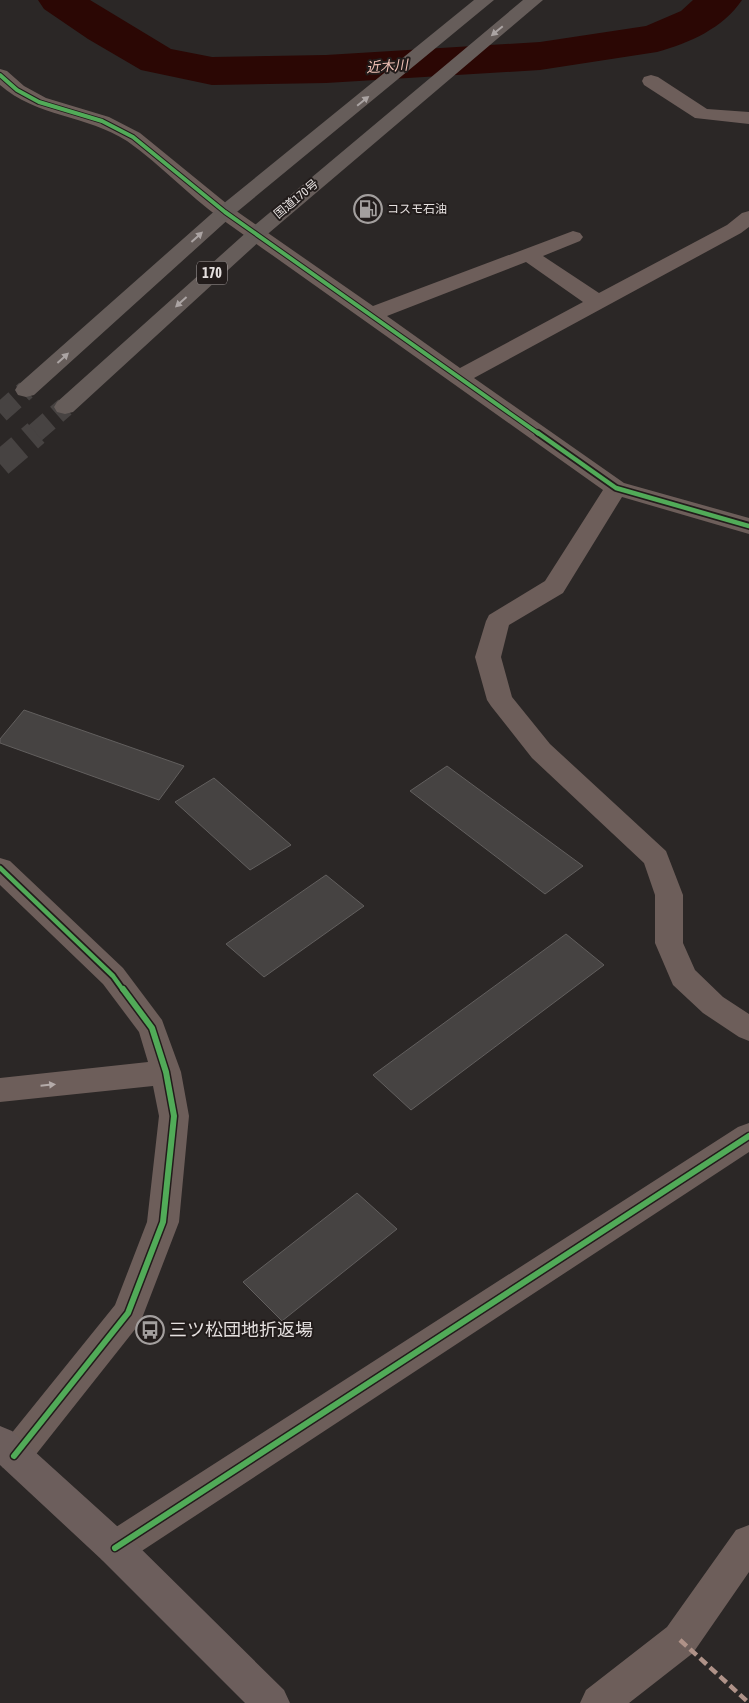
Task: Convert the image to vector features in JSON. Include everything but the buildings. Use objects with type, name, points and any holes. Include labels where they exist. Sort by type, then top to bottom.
[{"type":"highway","name":"170","points":[[26,390],[224,212],[325,132],[485,0]]},
{"type":"highway","name":"国道170号","points":[[65,408],[256,234],[534,0]]},
{"type":"main road","points":[[7,1449],[115,1548],[271,1703]]},
{"type":"street","points":[[0,75],[18,90],[38,102],[102,121],[134,137],[224,212],[616,488],[749,526]]},
{"type":"street","points":[[651,81],[702,114],[749,118]]},
{"type":"street","points":[[459,377],[734,229],[749,217]]},
{"type":"street","points":[[370,315],[573,237]]},
{"type":"street","points":[[527,254],[599,303]]},
{"type":"street","points":[[616,488],[554,587],[498,621],[488,658],[500,700],[541,751],[656,858],[669,895],[669,943],[683,977],[713,1005],[749,1029]]},
{"type":"street","points":[[0,868],[113,976],[152,1028],[166,1072],[174,1116],[163,1222],[128,1313],[7,1449]]},
{"type":"street","points":[[0,1090],[166,1072]]},
{"type":"street","points":[[115,1548],[749,1136]]},
{"type":"street","points":[[599,1703],[680,1640],[749,1542]]},
{"type":"waterway","name":"近木川","points":[[60,0],[104,29],[157,60],[212,71],[326,69],[540,56],[657,38],[697,20],[720,0]]},
{"type":"tunnel","points":[[0,413],[26,390]]},
{"type":"tunnel","points":[[34,434],[65,407]]},
{"type":"tunnel","points":[[0,464],[36,433]]},
{"type":"marked path","points":[[680,1640],[749,1703]]},
{"type":"cycle path","points":[[0,75],[17,90],[39,102],[102,121],[133,137],[225,212],[616,488],[749,526]]},
{"type":"cycle path","points":[[0,868],[113,976],[152,1028],[166,1072],[174,1116],[163,1222],[128,1313],[14,1456]]},
{"type":"cycle path","points":[[115,1548],[749,1136]]},
{"type":"place","name":"コスモ石油","points":[[368,209]]},
{"type":"place","name":"三ツ松団地折返場","points":[[150,1330]]}]
